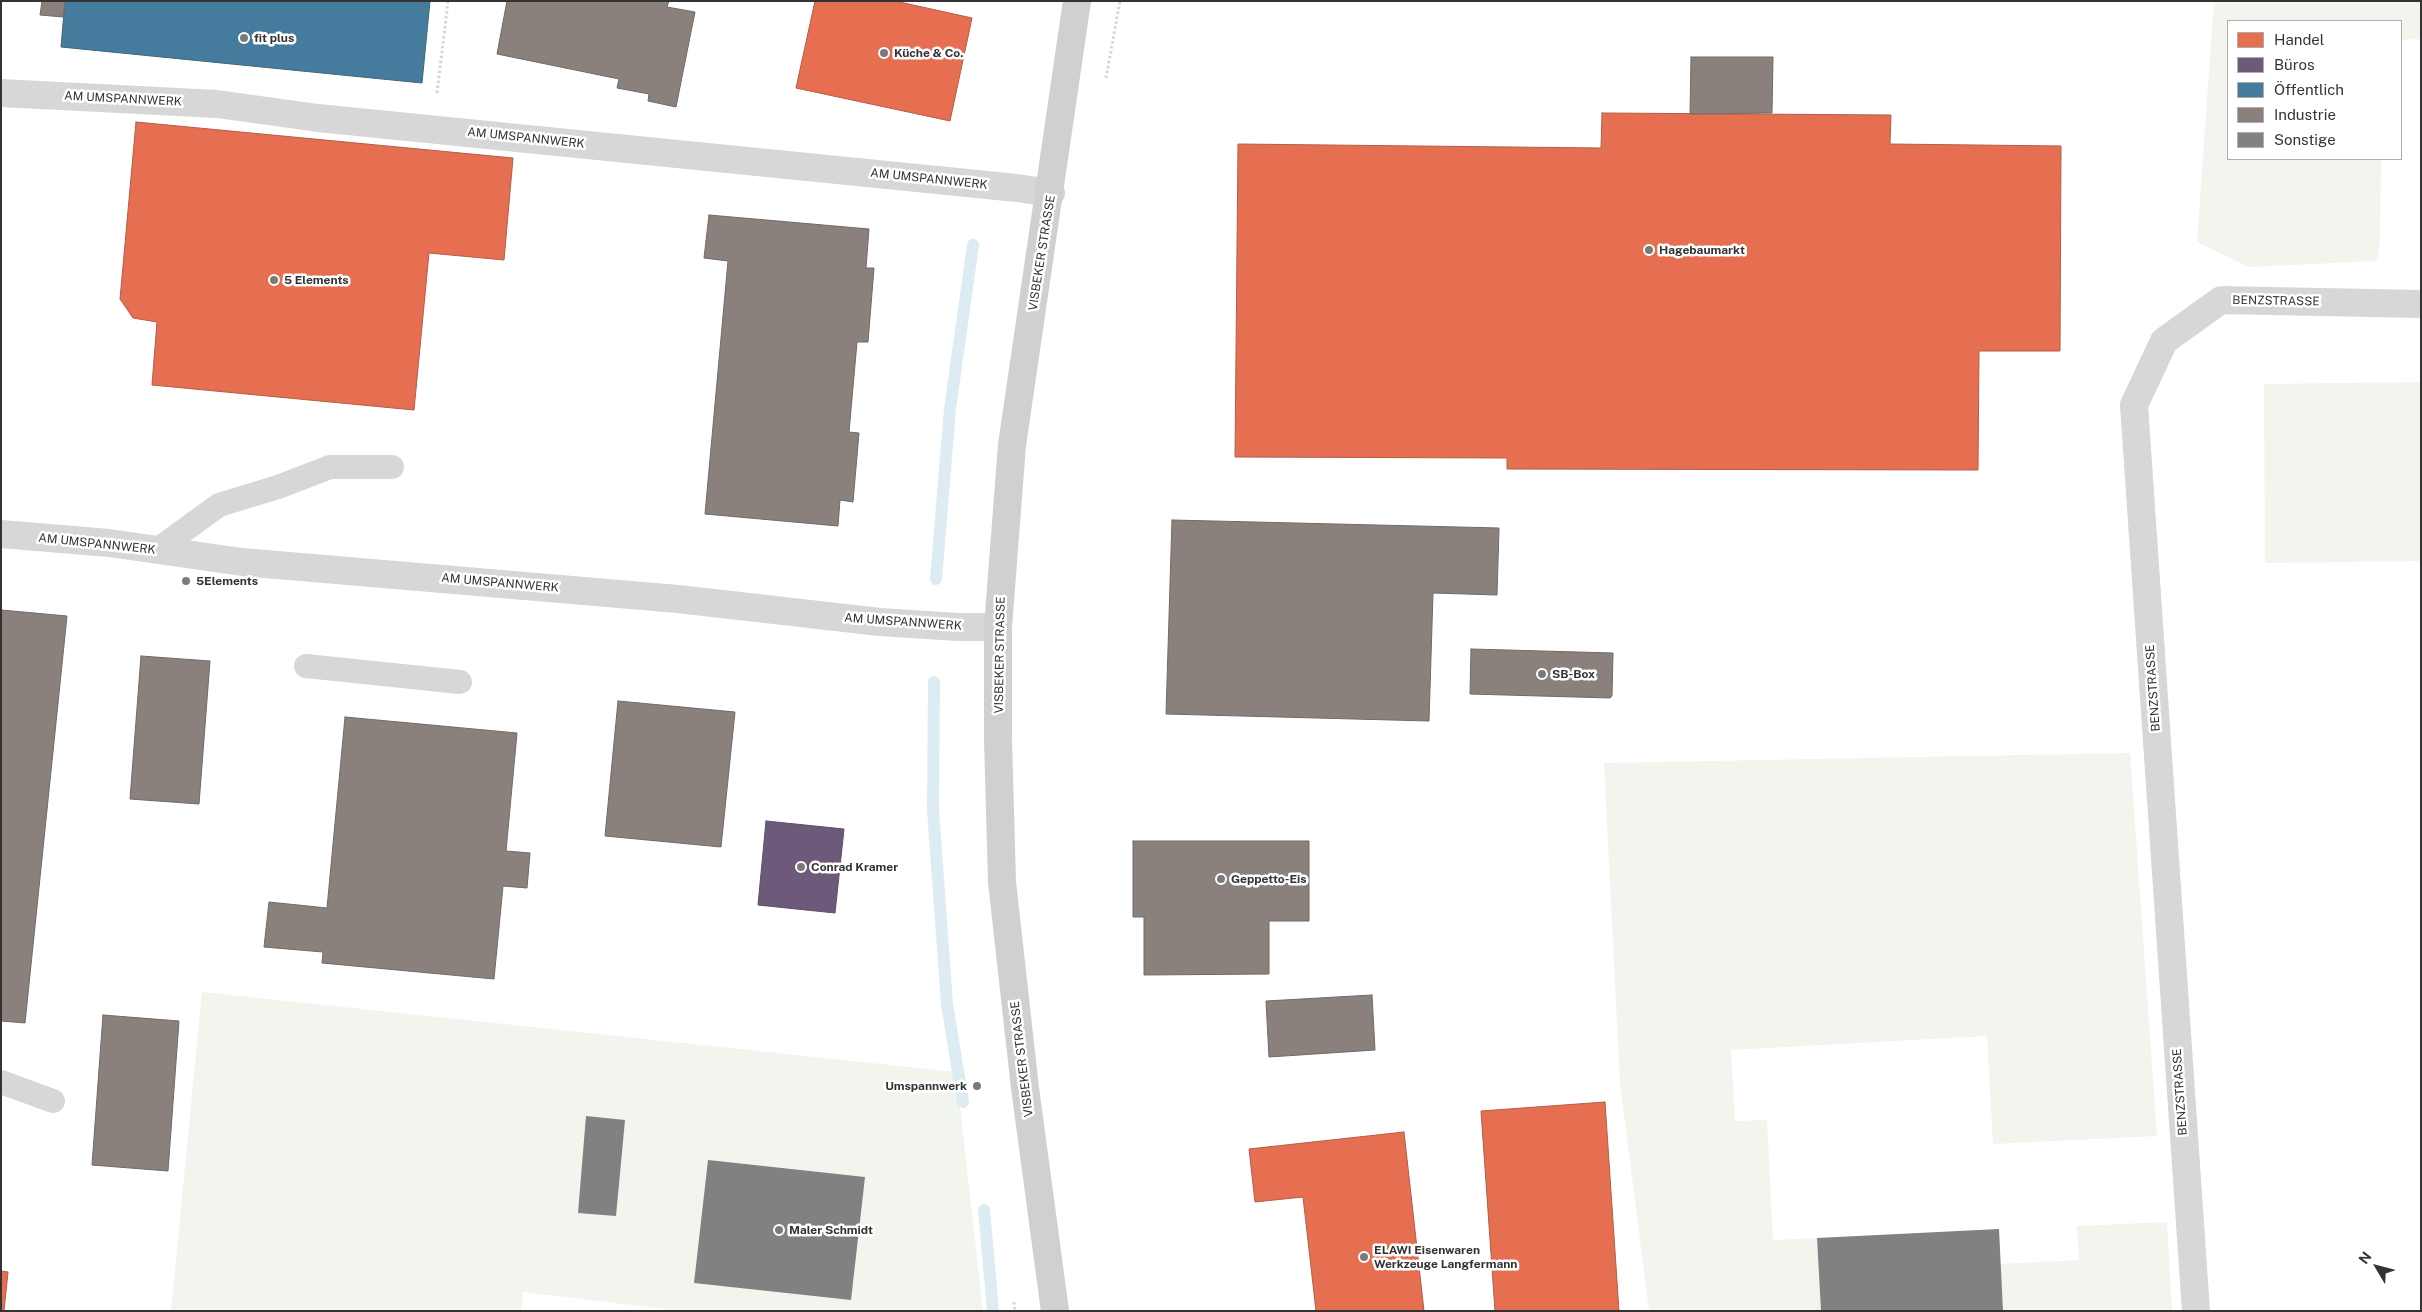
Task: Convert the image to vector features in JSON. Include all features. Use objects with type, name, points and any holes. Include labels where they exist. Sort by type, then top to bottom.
[{"type":"main road","name":"VISBEKER STRASSE","points":[[1055,1311],[1025,1088],[1002,882],[998,738],[998,627],[1012,445],[1051,193],[1077,1]]},
{"type":"street","name":"AM UMSPANNWERK","points":[[1,93],[217,104],[318,118],[1017,188],[1051,193]]},
{"type":"street","name":"BENZSTRASSE","points":[[2196,1311],[2134,405],[2164,341],[2221,300],[2421,304]]},
{"type":"street","name":"AM UMSPANNWERK","points":[[1,534],[109,543],[242,562],[678,599],[880,622],[958,627],[998,627]]},
{"type":"lane","points":[[157,550],[219,505],[278,487],[330,467],[392,467]]},
{"type":"lane","points":[[306,666],[460,682]]},
{"type":"lane","points":[[1,1082],[53,1101]]},
{"type":"path","points":[[433,129],[448,1]]},
{"type":"path","points":[[1105,85],[1120,1]]},
{"type":"shaded area","points":[[2214,1],[2421,1],[2421,39],[2402,40],[2402,20],[2227,20],[2227,160],[2381,160],[2380,239],[2377,261],[2249,267],[2197,242]]},
{"type":"shaded area","points":[[2421,382],[2421,561],[2265,563],[2264,384]]},
{"type":"shaded area","points":[[2130,753],[2157,1136],[1993,1144],[1987,1036],[1731,1050],[1735,1121],[1767,1120],[1773,1240],[1817,1238],[1821,1311],[1649,1311],[1620,1083],[1604,763]]},
{"type":"shaded area","points":[[202,992],[956,1072],[983,1311],[681,1311],[523,1292],[521,1311],[171,1311]]},
{"type":"shaded area","points":[[2167,1222],[2172,1311],[2003,1311],[2000,1264],[2079,1260],[2077,1226]]},
{"type":"building: Handel","name":"Küche & Co.","points":[[815,1],[895,1],[972,18],[950,121],[796,88]]},
{"type":"building: Handel","name":"Hagebaumarkt","points":[[1602,113],[1891,115],[1890,144],[2061,146],[2060,351],[1979,351],[1978,470],[1507,469],[1507,458],[1235,457],[1238,144],[1601,148]]},
{"type":"building: Handel","name":"5 Elements","points":[[136,122],[513,158],[504,260],[429,253],[414,410],[152,385],[157,322],[133,318],[120,299]]},
{"type":"building: Handel","points":[[1605,1102],[1619,1311],[1495,1311],[1481,1111]]},
{"type":"building: Handel","name":"ELAWI Eisenwaren Werkzeuge Langfermann","points":[[1404,1132],[1424,1311],[1316,1311],[1303,1197],[1255,1202],[1249,1149]]},
{"type":"building: Handel","points":[[1,1271],[8,1272],[4,1311],[1,1311]]},
{"type":"building: Büros","name":"Conrad Kramer","points":[[766,821],[844,829],[835,913],[758,905]]},
{"type":"building: Öffentlich","name":"fit plus","points":[[65,1],[430,1],[422,83],[61,47]]},
{"type":"building: Industrie","points":[[42,1],[65,1],[63,17],[40,15]]},
{"type":"building: Industrie","points":[[507,1],[669,1],[667,7],[695,12],[676,107],[648,101],[649,94],[617,88],[619,79],[497,54]]},
{"type":"building: Industrie","points":[[1691,57],[1773,57],[1772,113],[1690,114]]},
{"type":"building: Industrie","points":[[709,215],[869,229],[866,268],[874,268],[868,342],[857,342],[849,432],[859,433],[853,502],[840,500],[838,526],[705,514],[728,261],[704,258]]},
{"type":"building: Industrie","points":[[1172,520],[1499,528],[1497,595],[1433,593],[1429,721],[1166,714]]},
{"type":"building: Industrie","points":[[1,610],[67,616],[25,1023],[1,1021]]},
{"type":"building: Industrie","name":"SB-Box","points":[[1471,649],[1613,653],[1612,696],[1610,698],[1470,694]]},
{"type":"building: Industrie","points":[[141,656],[210,661],[199,804],[130,799]]},
{"type":"building: Industrie","points":[[618,701],[735,712],[721,847],[605,836]]},
{"type":"building: Industrie","points":[[345,717],[517,733],[506,851],[530,853],[527,888],[503,886],[494,979],[322,963],[323,952],[264,947],[269,902],[327,908]]},
{"type":"building: Industrie","name":"Geppetto-Eis","points":[[1133,841],[1309,841],[1309,921],[1269,921],[1269,974],[1144,975],[1144,917],[1133,917]]},
{"type":"building: Industrie","points":[[1372,995],[1375,1050],[1269,1057],[1266,1001]]},
{"type":"building: Industrie","points":[[103,1015],[179,1021],[168,1171],[92,1165]]},
{"type":"building: Sonstige","points":[[586,1116],[625,1120],[616,1216],[578,1213]]},
{"type":"building: Sonstige","name":"Maler Schmidt","points":[[708,1160],[865,1177],[851,1300],[694,1283]]},
{"type":"building: Sonstige","points":[[1999,1229],[2003,1311],[1821,1311],[1817,1238]]},
{"type":"waterway","points":[[936,579],[950,409],[973,245]]},
{"type":"waterway","points":[[934,682],[933,810],[947,1004],[963,1102]]},
{"type":"waterway","points":[[984,1210],[993,1311]]},
{"type":"place","name":"fit plus","points":[[244,38]]},
{"type":"place","name":"Küche & Co.","points":[[884,53]]},
{"type":"place","name":"Hagebaumarkt","points":[[1649,250]]},
{"type":"place","name":"5 Elements","points":[[274,280]]},
{"type":"place","name":"5Elements","points":[[186,581]]},
{"type":"place","name":"SB-Box","points":[[1542,674]]},
{"type":"place","name":"Conrad Kramer","points":[[801,867]]},
{"type":"place","name":"Geppetto-Eis","points":[[1221,879]]},
{"type":"place","name":"Umspannwerk","points":[[977,1086]]},
{"type":"place","name":"Maler Schmidt","points":[[779,1230]]},
{"type":"place","name":"ELAWI Eisenwaren Werkzeuge Langfermann","points":[[1364,1257]]}]
